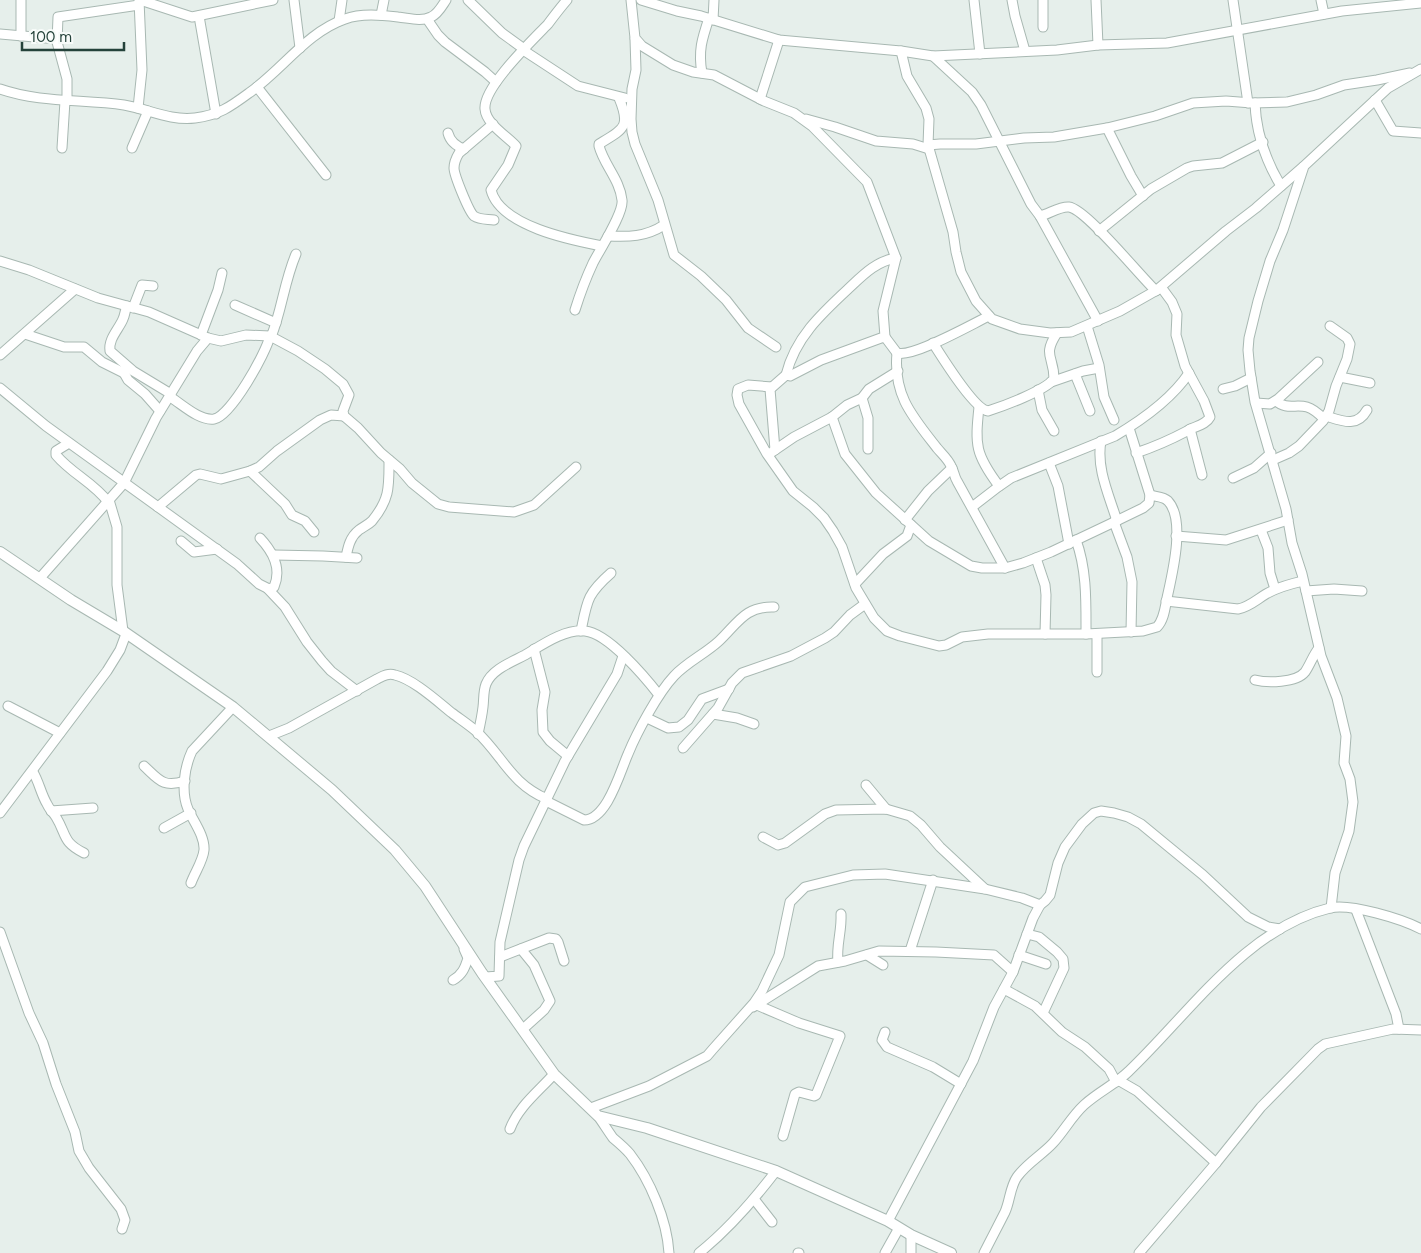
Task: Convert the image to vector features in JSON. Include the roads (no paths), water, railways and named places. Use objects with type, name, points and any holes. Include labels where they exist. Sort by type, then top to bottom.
[{"type":"street","points":[[21,0],[21,36]]},
{"type":"street","points":[[62,148],[66,79],[57,39],[57,20],[59,16],[112,10],[139,2],[170,8],[188,16],[199,16],[273,0]]},
{"type":"street","points":[[294,0],[300,48]]},
{"type":"street","points":[[339,21],[342,0]]},
{"type":"street","points":[[381,15],[384,0]]},
{"type":"street","points":[[0,89],[16,95],[123,105],[170,117],[193,118],[216,114],[258,87],[300,48],[339,21],[357,16],[381,15],[419,20],[433,16],[446,0]]},
{"type":"street","points":[[468,0],[502,33],[578,86],[619,98],[632,96]]},
{"type":"street","points":[[567,0],[496,82],[487,97],[485,108],[493,124],[516,146],[508,165],[491,190],[492,196],[509,214],[549,233],[602,246]]},
{"type":"street","points":[[631,0],[636,70],[632,96],[632,132],[658,200],[664,226],[675,258],[701,276],[726,300],[748,328],[776,347]]},
{"type":"street","points":[[641,0],[677,12],[711,19],[779,40],[900,51],[933,56],[1098,45],[1167,43],[1324,14],[1421,3]]},
{"type":"street","points":[[702,74],[700,48],[711,19],[714,0]]},
{"type":"street","points":[[974,0],[980,54]]},
{"type":"street","points":[[1012,0],[1025,51]]},
{"type":"street","points":[[1043,0],[1043,27]]},
{"type":"street","points":[[1096,0],[1098,45]]},
{"type":"street","points":[[1233,0],[1237,31],[1255,117],[1265,154],[1281,186]]},
{"type":"street","points":[[1321,0],[1324,14]]},
{"type":"street","points":[[138,108],[142,70],[139,2]]},
{"type":"street","points":[[199,16],[216,114]]},
{"type":"street","points":[[427,18],[444,42],[486,72],[496,82]]},
{"type":"street","points":[[0,34],[57,39]]},
{"type":"street","points":[[635,38],[642,46],[673,65],[693,72],[714,75],[760,99],[794,113],[812,126],[867,182],[896,258],[883,311],[885,337],[897,353],[896,364],[898,371],[896,378],[899,389],[908,407],[952,468],[956,479],[1005,568]]},
{"type":"street","points":[[760,99],[779,40]]},
{"type":"street","points":[[900,51],[907,76],[926,108],[929,119],[928,147],[953,232],[960,272],[976,301],[992,319],[999,322],[1020,330],[1057,333],[1071,332],[1098,321],[1159,289],[1226,230],[1256,208],[1304,166],[1388,88],[1419,70]]},
{"type":"street","points":[[933,56],[972,92],[981,105],[1030,204],[1040,216],[1098,321]]},
{"type":"street","points":[[801,118],[876,141],[928,147],[1000,142],[1108,128],[1155,116],[1193,103],[1226,101],[1252,103],[1287,102],[1316,95],[1344,85],[1377,80],[1419,70]]},
{"type":"street","points":[[258,87],[326,175]]},
{"type":"street","points":[[575,310],[592,265],[618,217],[622,200],[599,146],[624,126],[624,112],[619,98]]},
{"type":"street","points":[[1376,100],[1393,131],[1421,133]]},
{"type":"street","points":[[132,148],[148,111]]},
{"type":"street","points":[[493,124],[464,148],[455,159],[454,167],[456,178],[468,209],[474,216],[481,219],[494,220]]},
{"type":"street","points":[[1108,128],[1131,176],[1143,196]]},
{"type":"street","points":[[448,133],[455,144],[464,148]]},
{"type":"street","points":[[1099,231],[1143,196],[1187,168],[1222,163],[1263,142]]},
{"type":"street","points":[[1304,166],[1283,230],[1270,261],[1258,301],[1248,350],[1256,404],[1272,457],[1292,543],[1320,648],[1337,698],[1346,736],[1344,763],[1350,779],[1353,802],[1349,831],[1335,873],[1330,908]]},
{"type":"street","points":[[1040,216],[1069,207],[1083,215],[1172,302],[1177,314],[1176,335],[1189,373],[1210,417],[1204,424],[1173,440],[1136,453]]},
{"type":"street","points":[[608,236],[643,235],[664,226]]},
{"type":"street","points":[[25,334],[64,347],[84,347],[102,362],[125,369],[143,378],[171,395],[201,417],[216,419],[223,415],[239,397],[268,346],[276,323],[286,280],[296,254]]},
{"type":"street","points":[[771,452],[770,389],[786,375],[790,361],[800,341],[819,316],[871,268],[880,262],[896,258]]},
{"type":"street","points":[[0,261],[29,270],[98,298],[149,312],[204,337],[220,341],[246,335],[270,337],[311,360],[343,384],[349,396],[343,411],[344,416]]},
{"type":"street","points":[[40,578],[124,483],[146,436],[204,337],[222,273]]},
{"type":"street","points":[[153,286],[145,284],[141,286],[109,347],[112,354],[125,369],[128,380],[145,394],[160,411]]},
{"type":"street","points":[[0,355],[75,289]]},
{"type":"street","points":[[235,305],[276,323]]},
{"type":"street","points":[[897,353],[906,353],[933,343],[989,316]]},
{"type":"street","points":[[1086,326],[1099,368],[1104,397],[1114,420]]},
{"type":"street","points":[[1234,478],[1272,457],[1289,453],[1299,446],[1329,411],[1350,344],[1347,338],[1330,326]]},
{"type":"street","points":[[1051,382],[1054,379],[1054,373],[1049,355],[1050,344],[1057,333]]},
{"type":"street","points":[[786,375],[790,376],[822,360],[885,337]]},
{"type":"street","points":[[933,343],[946,363],[984,411],[998,408],[1051,382],[1099,368]]},
{"type":"street","points":[[1256,404],[1270,404],[1276,401],[1318,362]]},
{"type":"street","points":[[771,452],[818,423],[832,417],[847,405],[862,398],[869,389],[898,371]]},
{"type":"street","points":[[972,507],[1012,478],[1115,436],[1129,428],[1175,392],[1189,373]]},
{"type":"street","points":[[1075,374],[1090,411]]},
{"type":"street","points":[[1340,377],[1370,383]]},
{"type":"street","points":[[1223,389],[1235,386],[1251,378]]},
{"type":"street","points":[[772,387],[757,385],[738,389],[737,395],[744,414],[771,452],[793,491],[813,507],[834,531],[842,547],[854,584],[874,618],[887,630],[900,636],[939,646],[969,636],[988,634],[1097,634],[1151,630],[1157,627],[1163,617],[1176,557],[1176,536],[1173,510],[1168,502],[1163,498],[1150,495]]},
{"type":"street","points":[[0,388],[46,426],[243,568],[259,584],[268,589],[285,607],[307,642],[322,661],[331,671],[357,691]]},
{"type":"street","points":[[1038,390],[1042,410],[1054,431]]},
{"type":"street","points":[[862,398],[868,418],[868,449]]},
{"type":"street","points":[[1276,401],[1285,407],[1309,408],[1325,417],[1346,422],[1359,419],[1367,410]]},
{"type":"street","points":[[979,407],[976,432],[978,449],[984,465],[999,486]]},
{"type":"street","points":[[158,507],[196,475],[200,474],[221,479],[259,467],[277,451],[320,420],[331,415],[344,416],[400,469],[412,483],[438,504],[449,507],[514,512],[534,505],[576,467]]},
{"type":"street","points":[[832,417],[845,454],[876,493],[929,541],[971,566],[982,568],[1005,568],[1036,558],[1143,508],[1150,500],[1150,495],[1129,428]]},
{"type":"street","points":[[1190,430],[1202,475]]},
{"type":"street","points":[[1101,441],[1099,454],[1101,470],[1127,557],[1132,582],[1130,632]]},
{"type":"street","points":[[0,813],[33,772],[60,732],[114,660],[120,650],[124,632],[117,585],[118,527],[108,501],[56,456],[56,451],[69,442]]},
{"type":"street","points":[[346,557],[354,534],[372,521],[386,500],[389,492],[389,460]]},
{"type":"street","points":[[1049,463],[1058,486],[1072,542],[1081,554],[1085,584],[1086,634]]},
{"type":"street","points":[[854,584],[882,554],[907,536],[908,522],[928,491],[952,468]]},
{"type":"street","points":[[250,471],[285,504],[292,515],[305,522],[314,532]]},
{"type":"street","points":[[1176,536],[1226,540],[1288,520]]},
{"type":"street","points":[[1261,530],[1268,548],[1270,573],[1275,589]]},
{"type":"street","points":[[260,538],[274,556],[277,568],[276,582],[272,589],[268,589]]},
{"type":"street","points":[[181,541],[194,552],[217,549]]},
{"type":"street","points":[[0,552],[71,600],[124,632],[233,707],[332,790],[395,850],[425,886],[459,939],[554,1074],[595,1112],[612,1137],[628,1153],[640,1169],[654,1193],[668,1242],[669,1253]]},
{"type":"street","points":[[274,556],[357,558]]},
{"type":"street","points":[[1036,558],[1045,585],[1045,634]]},
{"type":"street","points":[[581,631],[585,605],[590,594],[610,573]]},
{"type":"street","points":[[1166,601],[1238,609],[1248,607],[1275,589],[1303,581]]},
{"type":"street","points":[[1306,591],[1362,590]]},
{"type":"street","points":[[683,748],[713,714],[732,683],[742,673],[791,656],[825,638],[865,604]]},
{"type":"street","points":[[269,736],[289,728],[386,674],[394,674],[403,677],[423,691],[478,734],[518,781],[529,790],[584,820],[589,820],[595,818],[608,800],[629,752],[659,694],[675,675],[715,644],[740,619],[761,606],[774,607]]},
{"type":"street","points":[[478,734],[486,683],[492,676],[500,669],[546,641],[581,631],[593,632],[604,638],[646,678],[659,694]]},
{"type":"street","points":[[1097,634],[1097,672]]},
{"type":"street","points":[[1255,680],[1266,683],[1299,677],[1320,648]]},
{"type":"street","points":[[534,649],[545,692],[542,710],[543,732],[550,741],[568,756]]},
{"type":"street","points":[[486,977],[499,976],[500,942],[519,860],[568,756],[617,674],[623,656]]},
{"type":"street","points":[[647,718],[668,728],[679,727],[688,720],[702,699],[728,689]]},
{"type":"street","points":[[8,706],[60,732]]},
{"type":"street","points":[[191,883],[204,848],[185,797],[188,760],[192,752],[233,707]]},
{"type":"street","points":[[713,714],[737,718],[754,724]]},
{"type":"street","points":[[144,766],[161,782],[166,784],[185,781]]},
{"type":"street","points":[[33,772],[46,803],[68,842],[84,853]]},
{"type":"street","points":[[866,785],[886,808]]},
{"type":"street","points":[[52,811],[93,808]]},
{"type":"street","points":[[763,837],[778,845],[825,814],[836,810],[886,808],[910,816],[921,825],[954,861],[985,889]]},
{"type":"street","points":[[888,1221],[973,1061],[994,1008],[1012,972],[1040,905],[1050,895],[1058,864],[1065,847],[1094,813],[1101,811],[1128,817],[1141,824],[1203,875],[1248,917],[1280,929]]},
{"type":"street","points":[[164,828],[191,813]]},
{"type":"street","points":[[595,1112],[707,1056],[748,1010],[762,991],[780,955],[790,902],[805,887],[853,875],[885,874],[985,889],[1022,898],[1040,905]]},
{"type":"street","points":[[910,951],[918,932],[933,880]]},
{"type":"street","points":[[984,1253],[1005,1211],[1016,1179],[1032,1160],[1053,1143],[1085,1104],[1130,1070],[1198,998],[1248,951],[1280,929],[1330,908],[1378,913],[1421,929]]},
{"type":"street","points":[[1356,910],[1362,922],[1380,977],[1396,1014],[1399,1029]]},
{"type":"street","points":[[838,962],[837,952],[842,931],[841,914]]},
{"type":"street","points":[[0,932],[29,1013],[43,1043],[59,1092],[75,1132],[79,1151],[88,1168],[122,1209],[125,1220],[122,1229]]},
{"type":"street","points":[[1027,934],[1038,937],[1063,959],[1064,968],[1043,1013]]},
{"type":"street","points":[[500,957],[549,938],[556,939],[564,961]]},
{"type":"street","points":[[453,980],[463,971],[468,958],[459,939]]},
{"type":"street","points":[[521,949],[534,965],[550,1001],[544,1010],[523,1029]]},
{"type":"street","points":[[748,1010],[818,966],[879,952],[910,951],[994,955],[1012,972]]},
{"type":"street","points":[[866,955],[883,965]]},
{"type":"street","points":[[1019,955],[1046,964]]},
{"type":"street","points":[[1004,988],[1027,1001],[1043,1013],[1062,1032],[1085,1047],[1109,1069],[1117,1081],[1137,1091],[1216,1163]]},
{"type":"street","points":[[757,1005],[799,1023],[840,1036],[816,1095],[799,1092],[795,1094],[783,1136]]},
{"type":"street","points":[[1139,1253],[1274,1092],[1325,1044],[1399,1029],[1421,1030]]},
{"type":"street","points":[[885,1032],[882,1040],[887,1047],[933,1067],[961,1084]]},
{"type":"street","points":[[510,1129],[514,1119],[521,1110],[554,1074]]},
{"type":"street","points":[[595,1112],[776,1171],[888,1221],[911,1235],[951,1253]]},
{"type":"street","points":[[699,1253],[720,1236],[754,1199],[776,1171]]},
{"type":"street","points":[[754,1199],[772,1222]]},
{"type":"street","points":[[885,1253],[899,1228]]},
{"type":"street","points":[[911,1235],[911,1253]]}]
